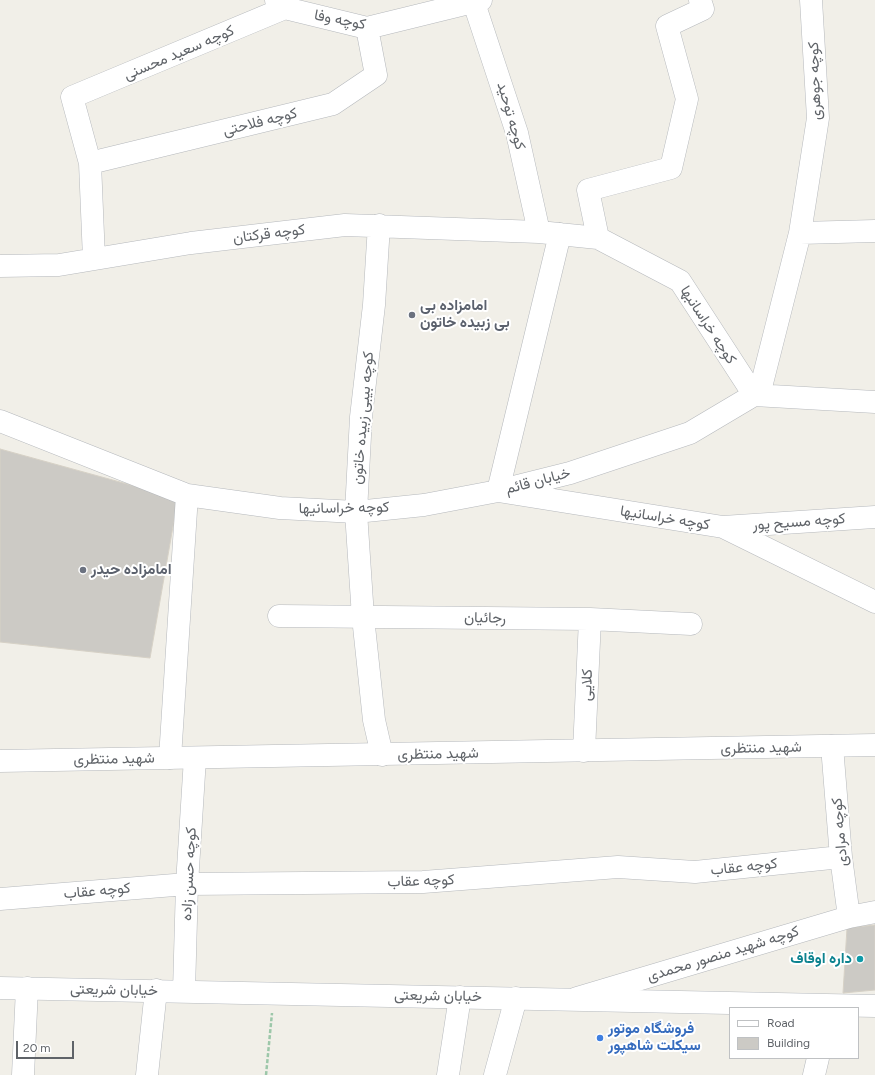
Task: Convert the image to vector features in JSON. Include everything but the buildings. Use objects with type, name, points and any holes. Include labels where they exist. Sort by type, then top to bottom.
[{"type":"street","points":[[598,238],[588,190],[671,168],[687,99],[667,26],[703,9],[700,0]]},
{"type":"street","name":"کوچه جوهری","points":[[756,395],[800,233],[818,118],[811,0]]},
{"type":"street","name":"کوچه وفا","points":[[281,4],[367,28],[429,6],[478,1]]},
{"type":"street","name":"کوچه توحید","points":[[478,1],[517,133],[539,232]]},
{"type":"street","name":"کوچه سعید محسنی","points":[[90,163],[72,97],[281,4]]},
{"type":"street","name":"کوچه فلاحتی","points":[[90,163],[333,104],[376,75],[367,28]]},
{"type":"street","points":[[90,163],[94,259]]},
{"type":"street","name":"کوچه قرکتان","points":[[0,266],[58,265],[191,243],[330,226],[379,225],[539,232]]},
{"type":"street","name":"کوچه بیبی زبیده خاتون","points":[[379,225],[374,305],[361,417],[356,512],[363,617],[374,720],[382,755]]},
{"type":"street","points":[[800,233],[875,231]]},
{"type":"street","name":"کوچه خراسانبها","points":[[539,232],[598,238],[680,281],[756,395]]},
{"type":"street","name":"خیابان قائم","points":[[560,234],[498,491],[570,473],[690,433],[756,395]]},
{"type":"street","points":[[756,395],[875,402]]},
{"type":"street","name":"کوچه خراسانیها","points":[[0,421],[187,495],[280,508],[356,512],[424,505],[498,491],[723,527]]},
{"type":"street","points":[[170,758],[187,495]]},
{"type":"street","name":"کوچه مسیح پور","points":[[723,527],[875,517]]},
{"type":"street","points":[[723,527],[875,602]]},
{"type":"street","name":"رجائیان","points":[[279,616],[590,619],[691,624]]},
{"type":"street","name":"کلایی","points":[[584,751],[590,619]]},
{"type":"street","name":"شهید منتظری","points":[[0,761],[875,745]]},
{"type":"street","name":"کوچه مرادی","points":[[832,746],[841,857],[849,917]]},
{"type":"street","name":"کوچه حسن زاده","points":[[184,991],[187,884],[195,758]]},
{"type":"street","name":"کوچه عقاب","points":[[0,899],[187,884],[423,882],[618,867],[695,872],[841,857]]},
{"type":"street","name":"کوچه شهید منصور محمدی","points":[[573,1000],[849,917],[875,912]]},
{"type":"street","name":"خیابان شریعتی","points":[[0,988],[274,992],[830,1007],[875,1006]]},
{"type":"street","points":[[23,1075],[27,988]]},
{"type":"street","points":[[147,1075],[156,990]]},
{"type":"street","points":[[448,1075],[460,997]]},
{"type":"street","points":[[495,1075],[516,998]]},
{"type":"street","points":[[814,1075],[818,1059]]},
{"type":"path","points":[[266,1075],[274,992]]},
{"type":"place","name":"امامزاده بی بی زبیده خاتون","points":[[412,315]]},
{"type":"place","name":"امامزاده حیدر","points":[[83,570]]},
{"type":"place","name":"داره اوقاف","points":[[860,959]]},
{"type":"place","name":"فروشگاه موتور سیکلت شاهپور","points":[[600,1038]]}]
